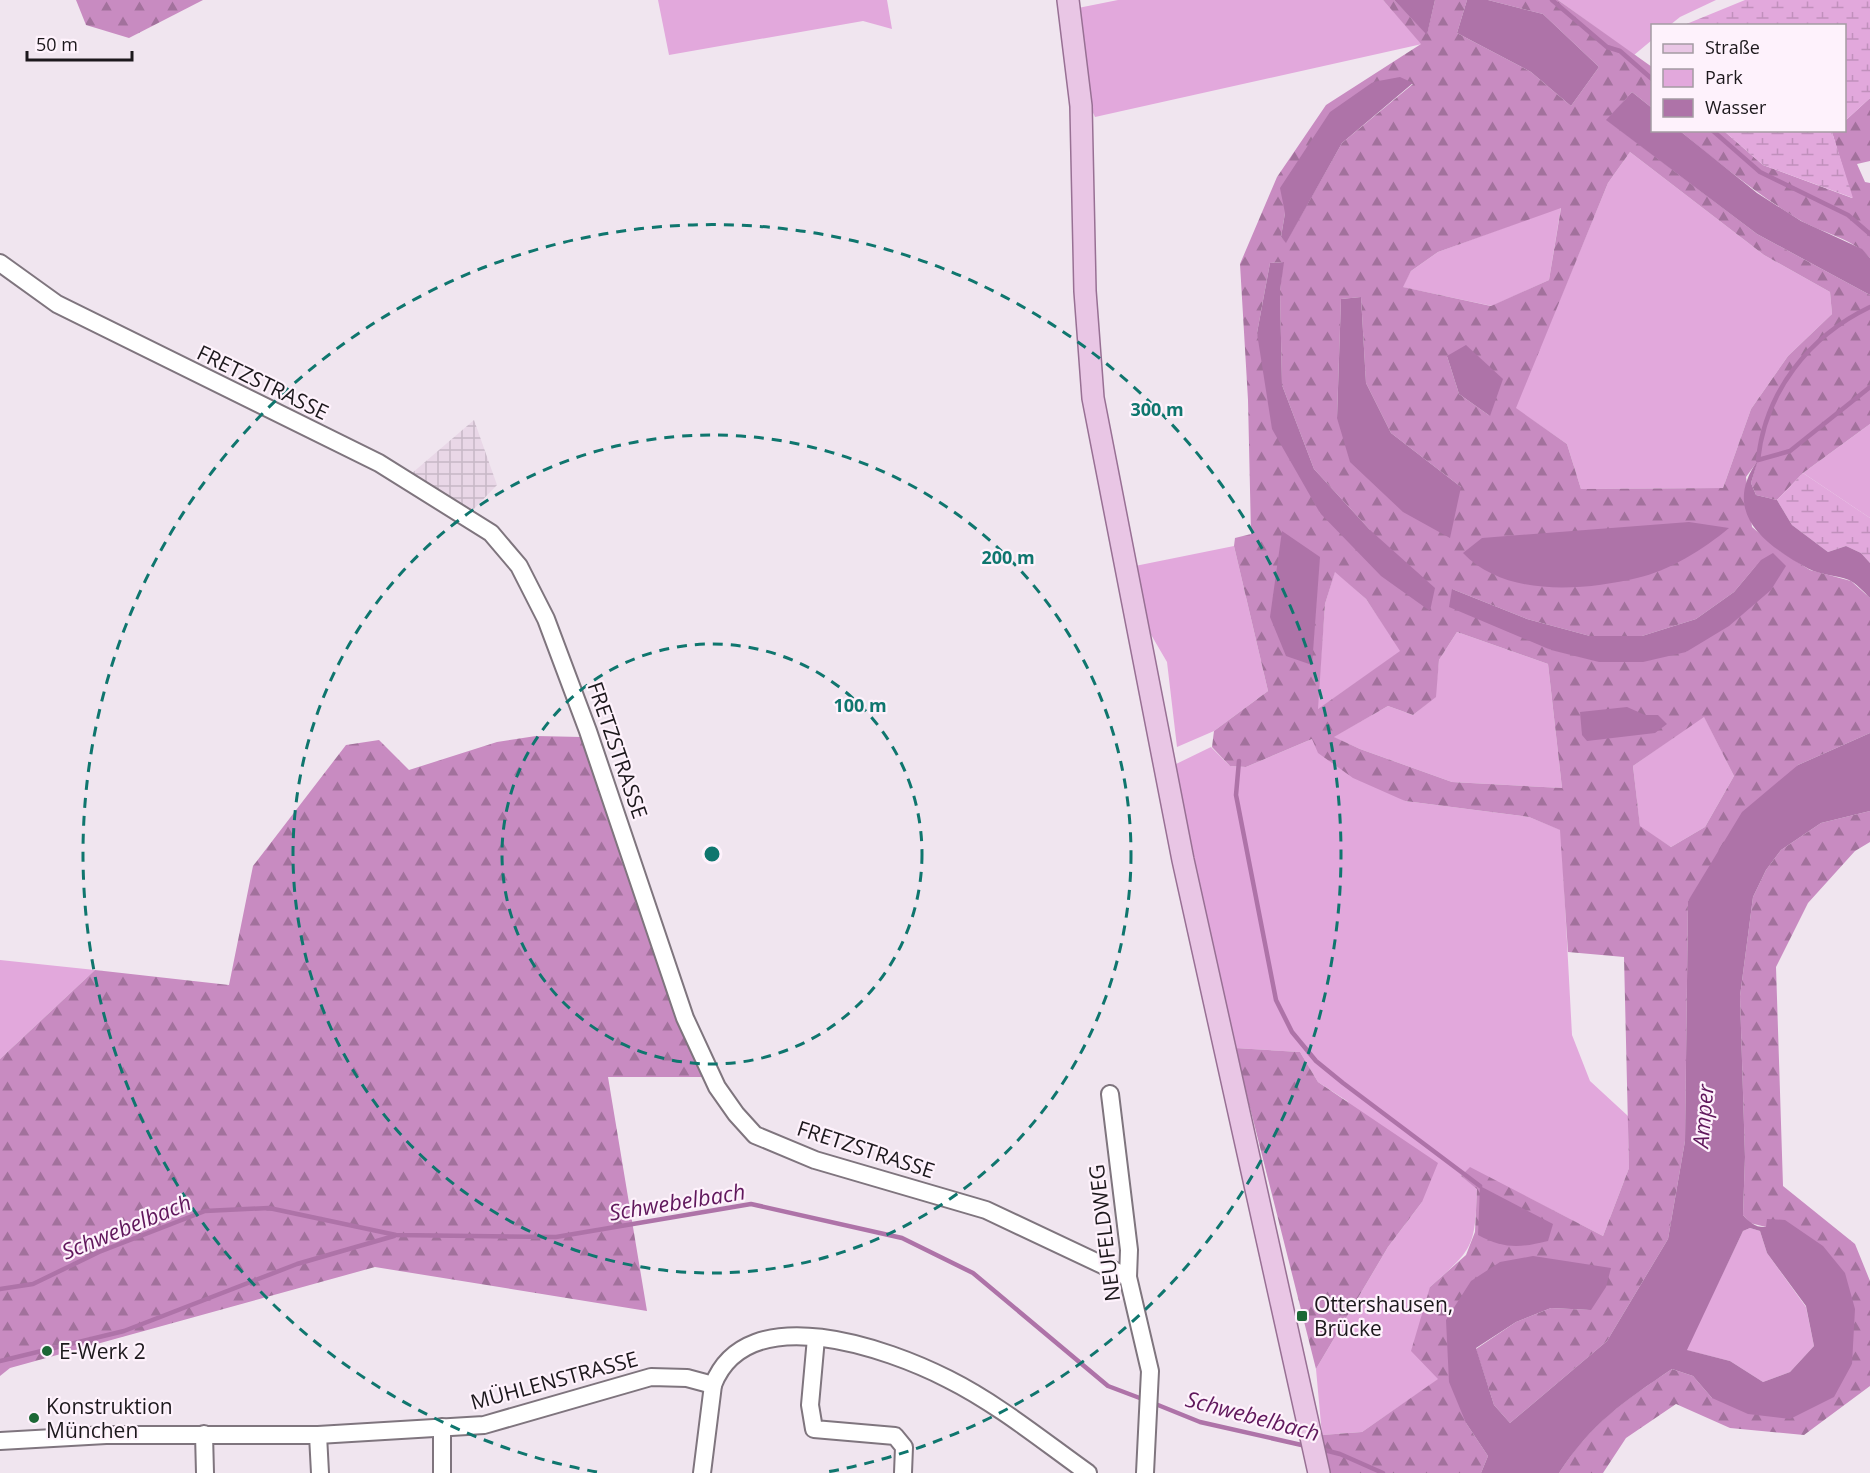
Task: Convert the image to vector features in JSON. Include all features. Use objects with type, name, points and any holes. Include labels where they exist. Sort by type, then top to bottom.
[{"type":"main road","points":[[1068,0],[1081,106],[1085,291],[1093,398],[1183,860],[1314,1455]]},
{"type":"street","name":"FRETZSTRASSE","points":[[0,263],[57,304],[379,464],[491,533],[519,566],[546,619],[588,731],[686,1018],[717,1087],[736,1114],[755,1135],[815,1160],[987,1210],[1128,1277]]},
{"type":"street","name":"NEUFELDWEG","points":[[1110,1094],[1129,1250],[1128,1277],[1150,1371],[1148,1472]]},
{"type":"street","points":[[702,1473],[713,1385],[720,1368],[752,1343],[784,1337],[816,1338],[868,1346],[949,1379],[1088,1473]]},
{"type":"street","points":[[816,1338],[810,1405],[814,1429],[895,1436],[904,1447],[903,1473]]},
{"type":"street","name":"MÜHLENSTRASSE","points":[[0,1441],[106,1435],[318,1435],[484,1425],[651,1377],[687,1378],[713,1385]]},
{"type":"street","points":[[442,1427],[442,1473]]},
{"type":"street","points":[[204,1434],[205,1473]]},
{"type":"street","points":[[318,1435],[320,1473]]},
{"type":"shaded area","points":[[474,420],[497,485],[469,514],[411,474]]},
{"type":"green space","points":[[76,0],[203,0],[129,38],[86,25]]},
{"type":"green space","points":[[658,0],[887,0],[892,29],[863,21],[669,55]]},
{"type":"green space","points":[[1118,0],[1383,0],[1422,44],[1095,117],[1089,104],[1078,8]]},
{"type":"green space","points":[[1383,0],[1394,0],[1427,34],[1435,0],[1467,0],[1457,33],[1531,72],[1571,106],[1599,67],[1543,14],[1488,0],[1558,0],[1651,66],[1651,107],[1632,92],[1607,120],[1757,234],[1870,295],[1870,424],[1803,473],[1777,500],[1756,495],[1751,483],[1757,462],[1746,477],[1752,527],[1780,551],[1810,570],[1851,581],[1870,598],[1870,733],[1798,765],[1688,901],[1685,1141],[1668,1239],[1607,1341],[1510,1423],[1494,1405],[1476,1349],[1516,1322],[1551,1308],[1591,1310],[1471,1281],[1466,1423],[1488,1456],[1481,1473],[1330,1473],[1322,1435],[1362,1432],[1438,1379],[1411,1351],[1430,1287],[1466,1255],[1475,1232],[1477,1189],[1461,1176],[1470,1167],[1603,1236],[1629,1168],[1624,957],[1568,952],[1560,830],[1529,817],[1405,801],[1353,778],[1318,753],[1312,739],[1246,767],[1230,766],[1212,747],[1214,731],[1268,691],[1234,546],[1235,538],[1251,534],[1248,400],[1240,264],[1277,177],[1326,105],[1421,44]],"holes":[[[1373,82],[1413,84],[1342,143],[1286,242],[1281,237],[1285,213]],[[1630,152],[1764,255],[1830,292],[1832,314],[1788,356],[1751,409],[1723,488],[1581,489],[1567,444],[1516,408],[1608,183]],[[1561,208],[1549,280],[1491,306],[1403,287],[1411,271],[1438,252]],[[1283,262],[1280,291],[1282,385],[1314,469],[1370,530],[1320,513],[1257,333],[1270,263]],[[1361,297],[1366,383],[1391,433],[1461,487],[1337,417],[1341,299]],[[1447,356],[1490,416],[1459,394]],[[1761,560],[1686,652],[1551,650],[1452,589],[1527,619],[1590,636],[1642,636],[1696,619],[1734,592]],[[1335,572],[1366,599],[1400,651],[1318,709],[1325,604]],[[1457,632],[1548,664],[1562,788],[1452,782],[1360,749],[1334,737],[1388,706],[1413,715],[1436,697],[1439,660]],[[1704,717],[1734,776],[1705,827],[1671,847],[1640,826],[1633,766]]]},
{"type":"green space","points":[[1558,0],[1716,0],[1680,17],[1671,24],[1651,24],[1651,41],[1634,55]]},
{"type":"green space","points":[[1745,0],[1870,0],[1870,98],[1846,120],[1846,24],[1686,24]]},
{"type":"green space","points":[[1870,98],[1870,161],[1857,164],[1865,182],[1870,183],[1870,258],[1855,245],[1807,224],[1767,199],[1681,132],[1725,132],[1763,165],[1852,198],[1832,132],[1846,132],[1846,120]]},
{"type":"green space","points":[[1725,132],[1832,132],[1853,198],[1763,165]]},
{"type":"green space","points":[[1630,152],[1764,255],[1830,292],[1832,314],[1788,356],[1751,409],[1723,488],[1581,489],[1567,444],[1515,408],[1608,183]]},
{"type":"green space","points":[[1561,207],[1549,280],[1492,306],[1402,287],[1411,271],[1438,252]]},
{"type":"green space","points":[[1870,424],[1870,518],[1803,473]]},
{"type":"green space","points":[[1803,473],[1870,518],[1870,563],[1861,553],[1846,546],[1828,552],[1792,525],[1777,500]]},
{"type":"green space","points":[[1234,546],[1268,691],[1214,731],[1177,747],[1167,662],[1146,626],[1135,566]]},
{"type":"green space","points":[[1335,571],[1366,599],[1401,651],[1317,710],[1325,604]]},
{"type":"green space","points":[[1457,632],[1548,664],[1562,788],[1452,782],[1333,737],[1388,706],[1413,715],[1435,697],[1439,660]]},
{"type":"green space","points":[[1704,716],[1734,776],[1705,827],[1671,847],[1640,827],[1633,766]]},
{"type":"green space","points":[[536,736],[582,737],[702,1077],[608,1077],[647,1311],[375,1267],[10,1368],[0,1376],[0,1059],[95,970],[229,985],[253,866],[346,745],[379,740],[409,770],[497,742]]},
{"type":"green space","points":[[1312,739],[1405,801],[1529,817],[1561,830],[1572,1035],[1590,1081],[1628,1116],[1629,1168],[1603,1236],[1470,1168],[1461,1176],[1477,1188],[1473,1235],[1464,1254],[1456,1264],[1430,1287],[1439,1379],[1362,1432],[1322,1435],[1316,1369],[1388,1247],[1422,1202],[1347,1101],[1318,1082],[1300,1052],[1235,1048],[1174,765],[1211,747],[1230,766],[1246,767]]},
{"type":"green space","points":[[1870,811],[1870,842],[1855,851],[1808,903],[1776,967],[1783,1186],[1855,1244],[1870,1281],[1870,1386],[1804,1435],[1730,1428],[1676,1404],[1626,1438],[1603,1473],[1559,1473],[1596,1426],[1638,1392],[1672,1369],[1693,1376],[1712,1398],[1852,1364],[1766,1227],[1750,1223],[1743,1215],[1745,1157],[1740,996],[1753,897],[1766,870],[1781,850],[1821,823]]},
{"type":"green space","points":[[0,960],[95,970],[0,1059]]},
{"type":"green space","points":[[1235,1048],[1300,1052],[1318,1082],[1438,1163],[1422,1202],[1388,1247],[1316,1369]]},
{"type":"green space","points":[[1750,1228],[1760,1231],[1767,1253],[1806,1307],[1814,1346],[1790,1372],[1763,1382],[1730,1361],[1686,1350],[1743,1231]]},
{"type":"water","points":[[1394,0],[1435,0],[1427,35]]},
{"type":"water","points":[[1467,0],[1488,0],[1543,14],[1599,67],[1571,106],[1531,72],[1457,33]]},
{"type":"water","points":[[1400,77],[1413,83],[1342,143],[1286,243],[1281,237],[1285,213],[1280,188],[1330,112],[1373,82]]},
{"type":"water","points":[[1632,92],[1651,107],[1651,132],[1681,132],[1757,193],[1801,221],[1862,249],[1870,258],[1870,295],[1757,234],[1606,120]]},
{"type":"water","points":[[1284,262],[1280,291],[1282,385],[1314,469],[1370,530],[1435,588],[1430,611],[1381,576],[1320,513],[1272,429],[1257,333],[1270,263]]},
{"type":"water","points":[[1361,297],[1366,383],[1391,433],[1461,487],[1450,538],[1403,512],[1350,462],[1337,418],[1341,299]]},
{"type":"water","points":[[1466,345],[1503,379],[1490,416],[1459,394],[1447,356]]},
{"type":"water","points":[[1758,460],[1751,483],[1756,495],[1777,500],[1792,525],[1828,552],[1846,546],[1861,553],[1870,563],[1870,598],[1849,580],[1814,571],[1792,559],[1776,549],[1752,525],[1746,511],[1744,495],[1748,479]]},
{"type":"water","points":[[1689,522],[1729,528],[1709,544],[1674,565],[1649,575],[1593,586],[1545,587],[1522,584],[1480,567],[1463,553],[1482,538]]},
{"type":"water","points":[[1282,531],[1320,557],[1312,665],[1286,656],[1270,617]]},
{"type":"water","points":[[1773,553],[1786,566],[1771,590],[1729,626],[1686,652],[1643,662],[1599,662],[1551,650],[1449,607],[1452,589],[1527,619],[1590,636],[1642,636],[1696,619],[1734,592],[1761,560]]},
{"type":"water","points":[[1627,707],[1645,715],[1658,715],[1667,724],[1655,733],[1587,741],[1582,735],[1580,712]]},
{"type":"water","name":"Amper","points":[[1870,733],[1870,811],[1821,823],[1781,850],[1766,870],[1753,897],[1740,996],[1745,1157],[1743,1215],[1759,1227],[1766,1227],[1767,1219],[1785,1220],[1823,1246],[1845,1273],[1855,1309],[1852,1364],[1834,1397],[1790,1419],[1748,1414],[1712,1398],[1693,1376],[1672,1369],[1638,1392],[1596,1427],[1559,1473],[1481,1473],[1488,1456],[1466,1423],[1449,1382],[1446,1320],[1471,1281],[1500,1262],[1533,1256],[1611,1268],[1606,1287],[1591,1310],[1551,1308],[1516,1322],[1476,1348],[1494,1405],[1510,1423],[1607,1341],[1668,1239],[1685,1141],[1688,901],[1742,812],[1798,765]],"holes":[[[1750,1228],[1760,1231],[1767,1253],[1806,1306],[1814,1346],[1790,1372],[1763,1382],[1730,1361],[1687,1350],[1743,1231]]]},
{"type":"water","points":[[1480,1186],[1553,1224],[1548,1241],[1512,1246],[1496,1243],[1478,1235]]},
{"type":"waterway","points":[[1552,0],[1607,47],[1620,51],[1651,78]]},
{"type":"waterway","points":[[1714,132],[1760,172],[1848,215],[1870,234]]},
{"type":"waterway","points":[[1870,307],[1848,319],[1828,334],[1794,369],[1780,389],[1770,411],[1762,435],[1758,460],[1790,451],[1870,387]]},
{"type":"waterway","points":[[1239,761],[1236,795],[1276,1000],[1292,1032],[1316,1061],[1480,1186]]},
{"type":"waterway","name":"Schwebelbach","points":[[0,1289],[33,1284],[99,1252],[205,1211],[269,1208],[396,1235],[556,1237],[751,1204],[902,1238],[973,1273],[1108,1386],[1145,1400]]},
{"type":"waterway","points":[[0,1361],[124,1331],[297,1264],[394,1236]]},
{"type":"waterway","name":"Schwebelbach","points":[[1153,1403],[1200,1422],[1306,1446]]},
{"type":"waterway","name":"Schwebelbach","points":[[1320,1449],[1340,1454],[1383,1473]]},
{"type":"place","name":"Ottershausen, Brücke","points":[[1302,1316]]},
{"type":"place","name":"E-Werk 2","points":[[47,1351]]},
{"type":"place","name":"Konstruktion München","points":[[34,1418]]}]
